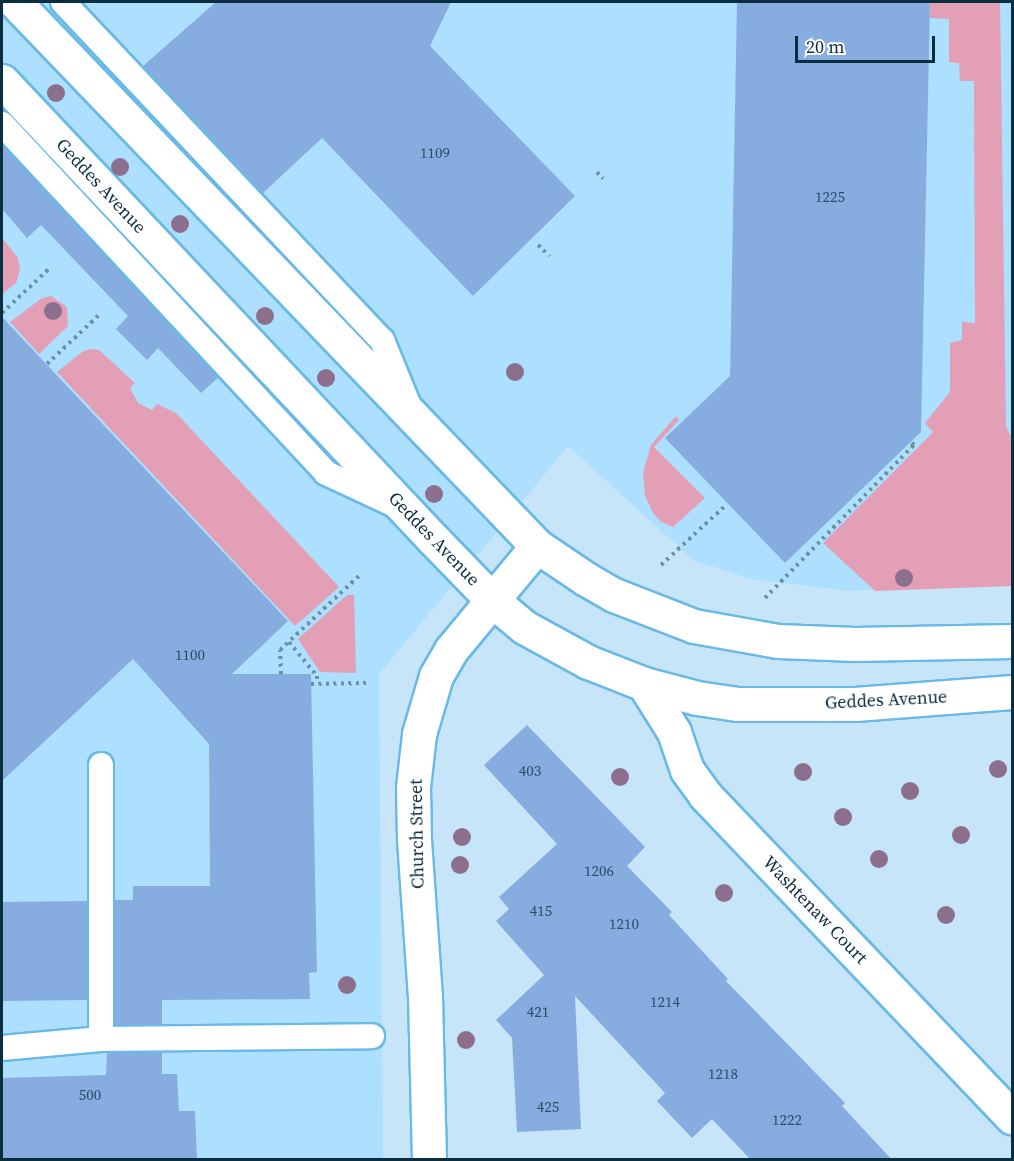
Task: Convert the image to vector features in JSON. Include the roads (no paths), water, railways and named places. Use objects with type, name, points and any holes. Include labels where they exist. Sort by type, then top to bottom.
[{"type":"street","points":[[15,2],[537,546],[614,595],[694,626],[778,640],[833,643],[1012,641]]},
{"type":"street","name":"Geddes Avenue","points":[[2,81],[405,509],[493,601],[524,627],[588,662],[644,684],[697,698],[736,704],[855,704],[1012,692]]},
{"type":"street","name":"Church Street","points":[[429,1160],[425,997],[413,787],[419,734],[436,676],[451,650],[537,546]]},
{"type":"street","name":"Washtenaw Court","points":[[644,684],[674,732],[687,770],[705,795],[1012,1118]]},
{"type":"lane","points":[[63,2],[382,340],[415,420]]},
{"type":"lane","points":[[2,124],[327,473],[405,509]]},
{"type":"lane","points":[[101,765],[101,1039]]},
{"type":"lane","points":[[2,1048],[101,1039],[372,1036]]}]
